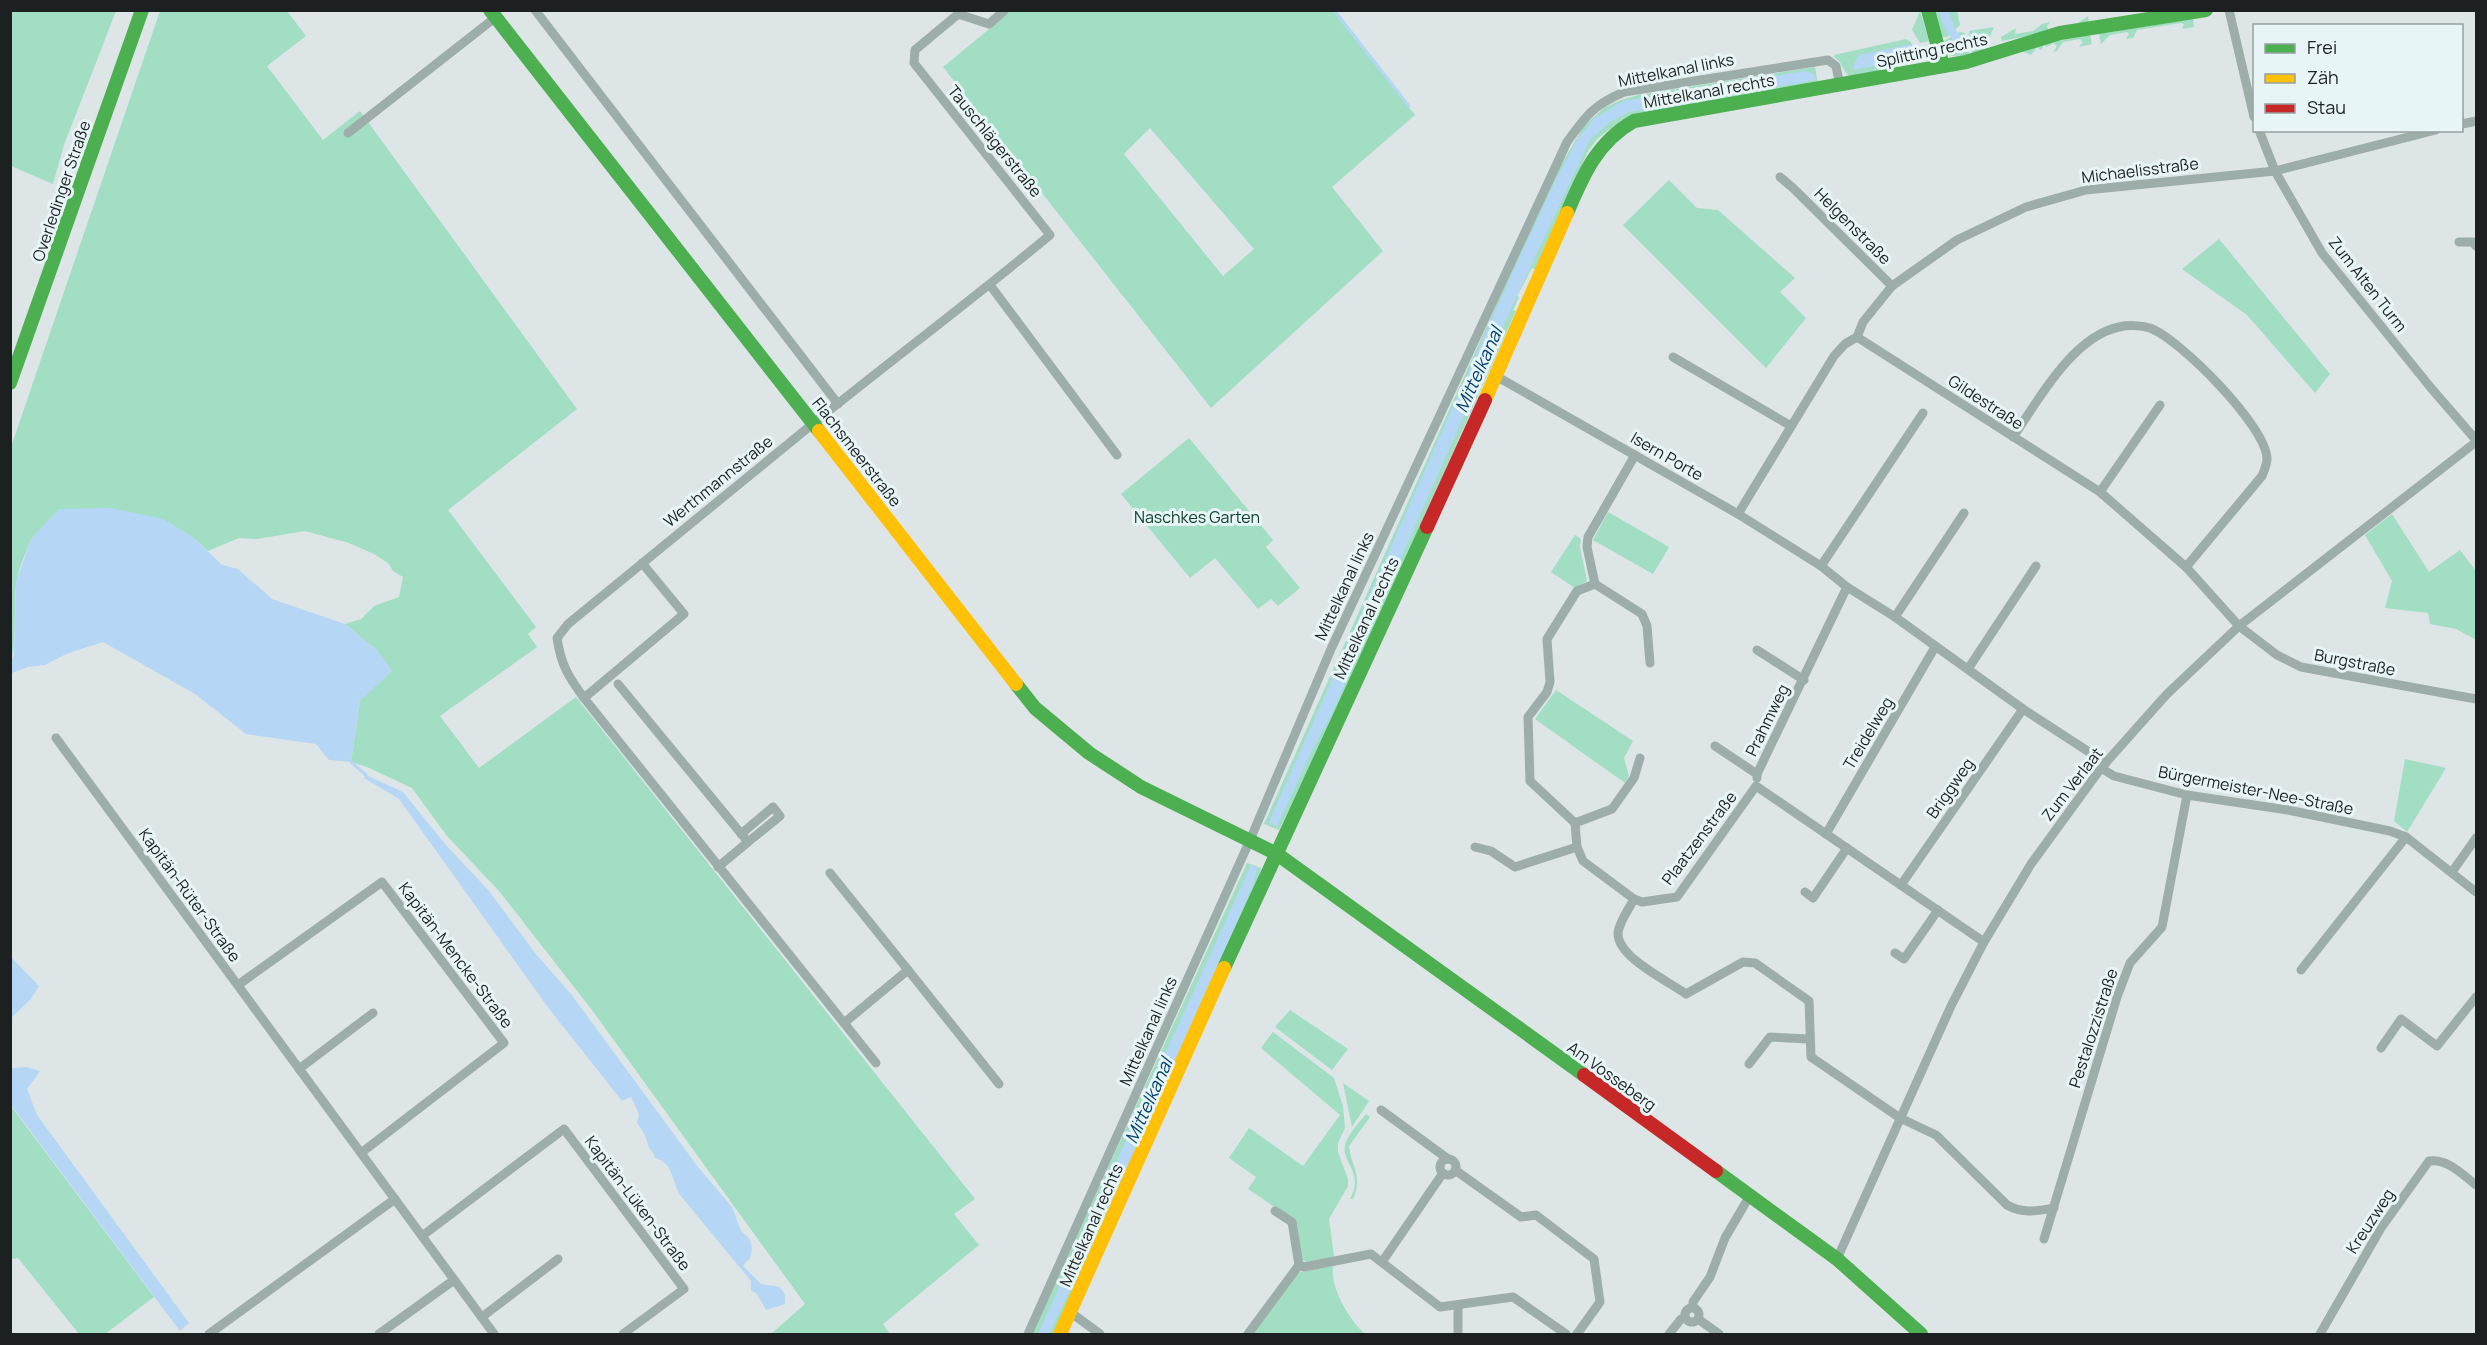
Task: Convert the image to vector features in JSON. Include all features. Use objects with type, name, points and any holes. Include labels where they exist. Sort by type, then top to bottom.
[{"type":"street","name":"Overledinger Straße","points":[[10,382],[142,10]]},
{"type":"street","name":"Flachsmeerstraße","points":[[535,10],[838,404]]},
{"type":"street","points":[[961,13],[989,24],[1005,10]]},
{"type":"street","points":[[1928,10],[1943,66]]},
{"type":"street","name":"Splitting rechts","points":[[1840,86],[1966,62],[2060,33],[2206,10]]},
{"type":"street","points":[[2229,10],[2253,113]]},
{"type":"street","name":"Flachsmeerstraße","points":[[495,13],[1035,708],[1089,753],[1141,787],[1263,846]]},
{"type":"street","points":[[348,133],[495,13]]},
{"type":"street","name":"Tauschlägerstraße","points":[[813,423],[990,285],[1050,234],[914,63],[915,50],[961,13]]},
{"type":"street","name":"Mittelkanal links","points":[[1028,1335],[1263,846],[1331,649],[1515,249],[1567,142],[1590,111],[1605,100],[1624,92],[1828,60],[1836,66],[1840,86]]},
{"type":"street","name":"Mittelkanal rechts","points":[[1060,1335],[1263,846],[1496,376],[1586,169],[1600,146],[1615,132],[1634,121],[1840,86]]},
{"type":"street","name":"Zum Alten Turm","points":[[2260,132],[2275,171],[2322,253],[2476,441]]},
{"type":"street","name":"Michaelisstraße","points":[[1738,514],[1834,356],[1845,344],[1857,337],[1863,322],[1892,286],[1957,240],[2026,207],[2086,190],[2275,171],[2428,132]]},
{"type":"street","name":"Helgenstraße","points":[[1780,177],[1892,286]]},
{"type":"street","points":[[2459,242],[2473,242],[2476,246]]},
{"type":"street","points":[[990,285],[1117,455]]},
{"type":"street","points":[[2013,437],[2064,364],[2098,335],[2117,327],[2151,328],[2187,354],[2221,385],[2253,426],[2264,446],[2268,460],[2262,476],[2186,567]]},
{"type":"street","name":"Gildestraße","points":[[1857,337],[2100,492],[2186,567],[2239,626]]},
{"type":"street","points":[[1673,357],[1791,426]]},
{"type":"street","name":"Isern Porte","points":[[1496,376],[1738,514],[1821,566],[1847,587],[1895,618],[2103,765]]},
{"type":"street","points":[[2100,492],[2160,405]]},
{"type":"street","points":[[1821,566],[1923,413]]},
{"type":"street","name":"Werthmannstraße","points":[[584,698],[567,676],[560,659],[557,638],[568,624],[813,423]]},
{"type":"street","name":"Zum Verlaat","points":[[1837,1259],[1951,1006],[1984,942],[2031,864],[2103,765],[2167,694],[2239,626],[2476,441]]},
{"type":"street","points":[[1635,455],[1588,537],[1587,547],[1595,584],[1642,614],[1647,626],[1650,663]]},
{"type":"street","points":[[1895,618],[1964,513]]},
{"type":"street","points":[[642,563],[684,614],[584,698],[876,1064]]},
{"type":"street","points":[[1968,669],[2036,566]]},
{"type":"street","points":[[1595,584],[1577,591],[1547,639],[1550,682],[1547,692],[1528,717],[1530,781],[1575,823],[1577,847],[1583,861],[1634,899],[1618,932],[1619,942],[1627,955],[1686,994],[1743,962],[1755,963],[1809,1001],[1811,1057],[1900,1118],[1936,1135],[2007,1206],[2016,1211],[2031,1212],[2054,1208]]},
{"type":"street","name":"Prahmweg","points":[[1757,774],[1847,587]]},
{"type":"street","name":"Burgstraße","points":[[2239,626],[2277,655],[2301,667],[2476,699]]},
{"type":"street","name":"Treidelweg","points":[[1826,834],[1935,647]]},
{"type":"street","name":"Prahmweg","points":[[1756,650],[1804,680]]},
{"type":"street","points":[[618,684],[748,842]]},
{"type":"street","name":"Briggweg","points":[[1901,885],[2023,710]]},
{"type":"street","name":"Kapitän-Rüter-Straße","points":[[56,738],[494,1335]]},
{"type":"street","points":[[1715,746],[1757,774]]},
{"type":"street","points":[[1575,823],[1612,809],[1634,778],[1640,758]]},
{"type":"street","name":"Bürgermeister-Nee-Straße","points":[[2103,765],[2114,776],[2187,795],[2288,810],[2388,831],[2406,837],[2476,892]]},
{"type":"street","name":"Plaatzenstraße","points":[[1634,899],[1642,902],[1677,897],[1756,786],[1757,774]]},
{"type":"street","name":"Plaatzenstraße","points":[[1756,786],[1984,942]]},
{"type":"street","name":"Pestalozzistraße","points":[[2044,1239],[2117,997],[2130,963],[2162,927],[2187,795]]},
{"type":"street","points":[[718,867],[780,816],[773,807],[741,834]]},
{"type":"street","points":[[2301,970],[2406,837]]},
{"type":"street","points":[[2452,872],[2476,838]]},
{"type":"street","name":"Am Vosseberg","points":[[1263,846],[1382,928],[1837,1259],[1921,1335]]},
{"type":"street","points":[[1475,847],[1491,851],[1515,867],[1577,847]]},
{"type":"street","points":[[1805,892],[1814,898],[1847,848]]},
{"type":"street","points":[[830,873],[999,1084]]},
{"type":"street","name":"Kapitän-Mencke-Straße","points":[[238,985],[382,882],[504,1043],[361,1153]]},
{"type":"street","points":[[1895,953],[1904,959],[1938,910]]},
{"type":"street","points":[[844,1023],[908,970]]},
{"type":"street","points":[[2381,1048],[2401,1019],[2437,1046],[2476,997]]},
{"type":"street","points":[[299,1069],[373,1013]]},
{"type":"street","points":[[1749,1064],[1770,1037],[1809,1039]]},
{"type":"street","points":[[1381,1110],[1454,1162],[1455,1170],[1521,1217],[1536,1215],[1594,1259],[1600,1302],[1577,1335]]},
{"type":"street","name":"Kapitän-Lüken-Straße","points":[[422,1236],[564,1130],[684,1289],[623,1335]]},
{"type":"street","points":[[1448,1159],[1444,1160],[1440,1166],[1443,1173],[1449,1175],[1455,1170]]},
{"type":"street","name":"Kreuzweg","points":[[2320,1335],[2381,1227],[2429,1161],[2435,1160],[2452,1167],[2476,1185]]},
{"type":"street","points":[[1382,1262],[1443,1173]]},
{"type":"street","points":[[1693,1307],[1693,1302],[1710,1277],[1725,1238],[1749,1197]]},
{"type":"street","points":[[209,1335],[395,1199]]},
{"type":"street","points":[[1248,1335],[1299,1265],[1292,1222],[1275,1211]]},
{"type":"street","points":[[1299,1265],[1304,1267],[1371,1254],[1440,1307],[1513,1297],[1566,1335]]},
{"type":"street","points":[[482,1317],[558,1259]]},
{"type":"street","points":[[379,1335],[454,1280]]},
{"type":"street","points":[[1458,1305],[1458,1335]]},
{"type":"street","points":[[1685,1318],[1686,1310],[1693,1307]]},
{"type":"street","points":[[1693,1307],[1699,1312],[1698,1319]]},
{"type":"street","points":[[1070,1312],[1100,1335]]},
{"type":"street","points":[[1685,1318],[1691,1322],[1698,1319]]},
{"type":"street","points":[[1669,1335],[1681,1319],[1685,1318]]},
{"type":"street","points":[[1698,1319],[1719,1335]]},
{"type":"green space","points":[[11,10],[116,11],[64,145],[53,184],[11,166]]},
{"type":"green space","points":[[160,11],[287,11],[306,36],[267,66],[323,140],[360,111],[577,409],[448,510],[536,627],[528,634],[537,647],[440,716],[479,768],[576,697],[975,1199],[954,1214],[979,1245],[883,1324],[890,1334],[771,1334],[805,1304],[592,1010],[499,891],[447,836],[412,788],[351,762],[360,701],[379,652],[345,624],[361,619],[374,606],[399,597],[403,577],[393,571],[388,563],[349,543],[305,531],[257,539],[239,538],[208,551],[193,537],[31,539],[16,585],[14,647],[11,661],[11,447]]},
{"type":"green space","points":[[1011,11],[1333,11],[1415,115],[1332,187],[1383,251],[1211,408],[943,67]],"holes":[[[1150,128],[1254,249],[1223,276],[1124,154]]]},
{"type":"green space","points":[[1920,11],[1929,41],[1920,43],[1912,30]]},
{"type":"green space","points":[[1932,11],[1957,11],[1960,25],[1947,37],[1941,37]]},
{"type":"green space","points":[[2088,16],[2089,24],[2002,41],[2001,37],[2016,28],[2015,34],[2033,31],[2042,24],[2050,22],[2048,29],[2077,24]]},
{"type":"green space","points":[[2193,19],[2194,27],[2182,29],[2184,24],[2181,23],[2137,30],[2133,38],[2126,39],[2129,34],[2127,32],[2110,35],[2101,44],[2099,34]]},
{"type":"green space","points":[[1994,27],[1984,48],[1972,54],[1969,31]]},
{"type":"green space","points":[[1960,32],[1965,33],[1969,55],[1951,56],[1942,42]]},
{"type":"green space","points":[[2090,35],[2092,44],[2079,47],[2083,42],[2080,39],[2063,42],[2057,51],[2053,52],[2057,46],[2053,43],[2047,47],[2044,45],[2041,50],[2037,47],[2031,55],[2021,51],[2047,43]]},
{"type":"green space","points":[[1906,39],[1911,42],[1914,62],[1851,78],[1834,57],[1834,55]]},
{"type":"green space","points":[[1815,67],[1818,84],[1621,121],[1598,138],[1588,151],[1535,269],[1532,268],[1517,296],[1519,297],[1513,310],[1516,311],[1348,688],[1279,830],[1264,824],[1552,180],[1584,126],[1605,107],[1638,95]]},
{"type":"green space","points":[[1669,180],[1697,208],[1718,210],[1795,278],[1780,292],[1806,318],[1766,368],[1623,225]]},
{"type":"green space","points":[[2219,239],[2330,374],[2315,393],[2247,315],[2182,269]]},
{"type":"green space","name":"Naschkes Garten","points":[[1189,438],[1273,540],[1266,547],[1300,588],[1278,606],[1271,599],[1258,609],[1215,558],[1190,578],[1121,494]]},
{"type":"green space","points":[[1608,512],[1669,547],[1653,574],[1593,540]]},
{"type":"green space","points":[[2392,514],[2429,572],[2460,550],[2476,571],[2476,640],[2456,629],[2430,624],[2428,613],[2385,608],[2392,581],[2365,535]]},
{"type":"green space","points":[[1575,535],[1581,539],[1580,547],[1587,581],[1575,588],[1551,572]]},
{"type":"green space","points":[[1556,690],[1633,741],[1624,758],[1629,776],[1625,783],[1535,719]]},
{"type":"green space","points":[[2405,759],[2446,768],[2407,832],[2394,821]]},
{"type":"green space","points":[[1247,863],[1261,868],[1257,882],[1054,1334],[1032,1334]]},
{"type":"green space","points":[[1290,1010],[1348,1049],[1332,1070],[1275,1027]]},
{"type":"green space","points":[[1273,1032],[1334,1078],[1343,1106],[1345,1128],[1338,1143],[1338,1152],[1348,1179],[1348,1186],[1329,1219],[1334,1257],[1306,1262],[1302,1259],[1295,1221],[1248,1189],[1256,1177],[1229,1158],[1249,1128],[1303,1166],[1340,1115],[1261,1048]]},
{"type":"green space","points":[[1343,1083],[1369,1101],[1352,1127]]},
{"type":"green space","points":[[10,1105],[154,1297],[105,1334],[79,1334],[18,1258],[11,1259]]},
{"type":"green space","points":[[1366,1114],[1370,1117],[1349,1146],[1357,1178],[1356,1191],[1353,1199],[1350,1199],[1355,1182],[1346,1157],[1345,1145]]},
{"type":"green space","points":[[1333,1266],[1334,1284],[1342,1303],[1353,1321],[1365,1334],[1253,1334],[1296,1273]]},
{"type":"water","points":[[1938,11],[1949,11],[1955,29],[1964,40],[1964,46],[1960,51],[1953,52],[1954,42],[1944,27]]},
{"type":"water","points":[[1912,44],[1914,58],[1854,70],[1854,64],[1859,55]]},
{"type":"water","name":"Mittelkanal","points":[[1806,71],[1815,75],[1816,80],[1629,112],[1610,122],[1590,140],[1516,298],[1331,716],[1312,750],[1277,827],[1269,822],[1509,280],[1556,179],[1578,138],[1595,118],[1623,101]]},
{"type":"water","points":[[110,508],[163,519],[193,537],[222,565],[238,569],[272,599],[345,624],[379,652],[392,671],[360,701],[351,762],[329,760],[316,744],[246,734],[195,694],[103,642],[66,654],[45,665],[28,667],[12,673],[16,582],[31,539],[59,509]]},
{"type":"water","points":[[366,775],[403,792],[445,844],[489,891],[536,954],[571,994],[698,1167],[732,1207],[741,1231],[750,1239],[752,1249],[750,1258],[743,1266],[761,1284],[780,1287],[785,1295],[785,1304],[766,1310],[757,1294],[751,1290],[751,1281],[680,1195],[669,1168],[661,1160],[655,1158],[637,1123],[639,1114],[631,1097],[622,1101],[547,1006],[399,799],[364,778]]},
{"type":"water","name":"Mittelkanal","points":[[1251,865],[1257,868],[1254,883],[1137,1148],[1049,1334],[1038,1334]]},
{"type":"water","points":[[10,956],[39,986],[30,1000],[11,1018]]},
{"type":"water","points":[[26,1067],[40,1071],[27,1089],[37,1115],[189,1323],[180,1331],[11,1105],[11,1068]]},
{"type":"waterway","points":[[1334,10],[1409,106]]},
{"type":"waterway","points":[[351,762],[366,775]]},
{"type":"traffic: fast","points":[[10,383],[142,10]]},
{"type":"traffic: fast","points":[[490,10],[819,431]]},
{"type":"traffic: fast","points":[[1928,10],[1943,66]]},
{"type":"traffic: fast","points":[[1567,213],[1585,173],[1601,149],[1621,129],[1634,121],[1966,62],[2060,33],[2206,10]]},
{"type":"traffic: fast","points":[[1224,968],[1427,527]]},
{"type":"traffic: fast","points":[[1016,684],[1035,708],[1089,753],[1141,787],[1277,854],[1584,1075]]},
{"type":"traffic: fast","points":[[1716,1171],[1837,1259],[1921,1334]]},
{"type":"traffic: slow","points":[[1485,400],[1567,213]]},
{"type":"traffic: slow","points":[[819,431],[1016,684]]},
{"type":"traffic: slow","points":[[1060,1334],[1224,968]]},
{"type":"traffic: jam","points":[[1427,527],[1485,400]]},
{"type":"traffic: jam","points":[[1584,1075],[1716,1171]]}]
